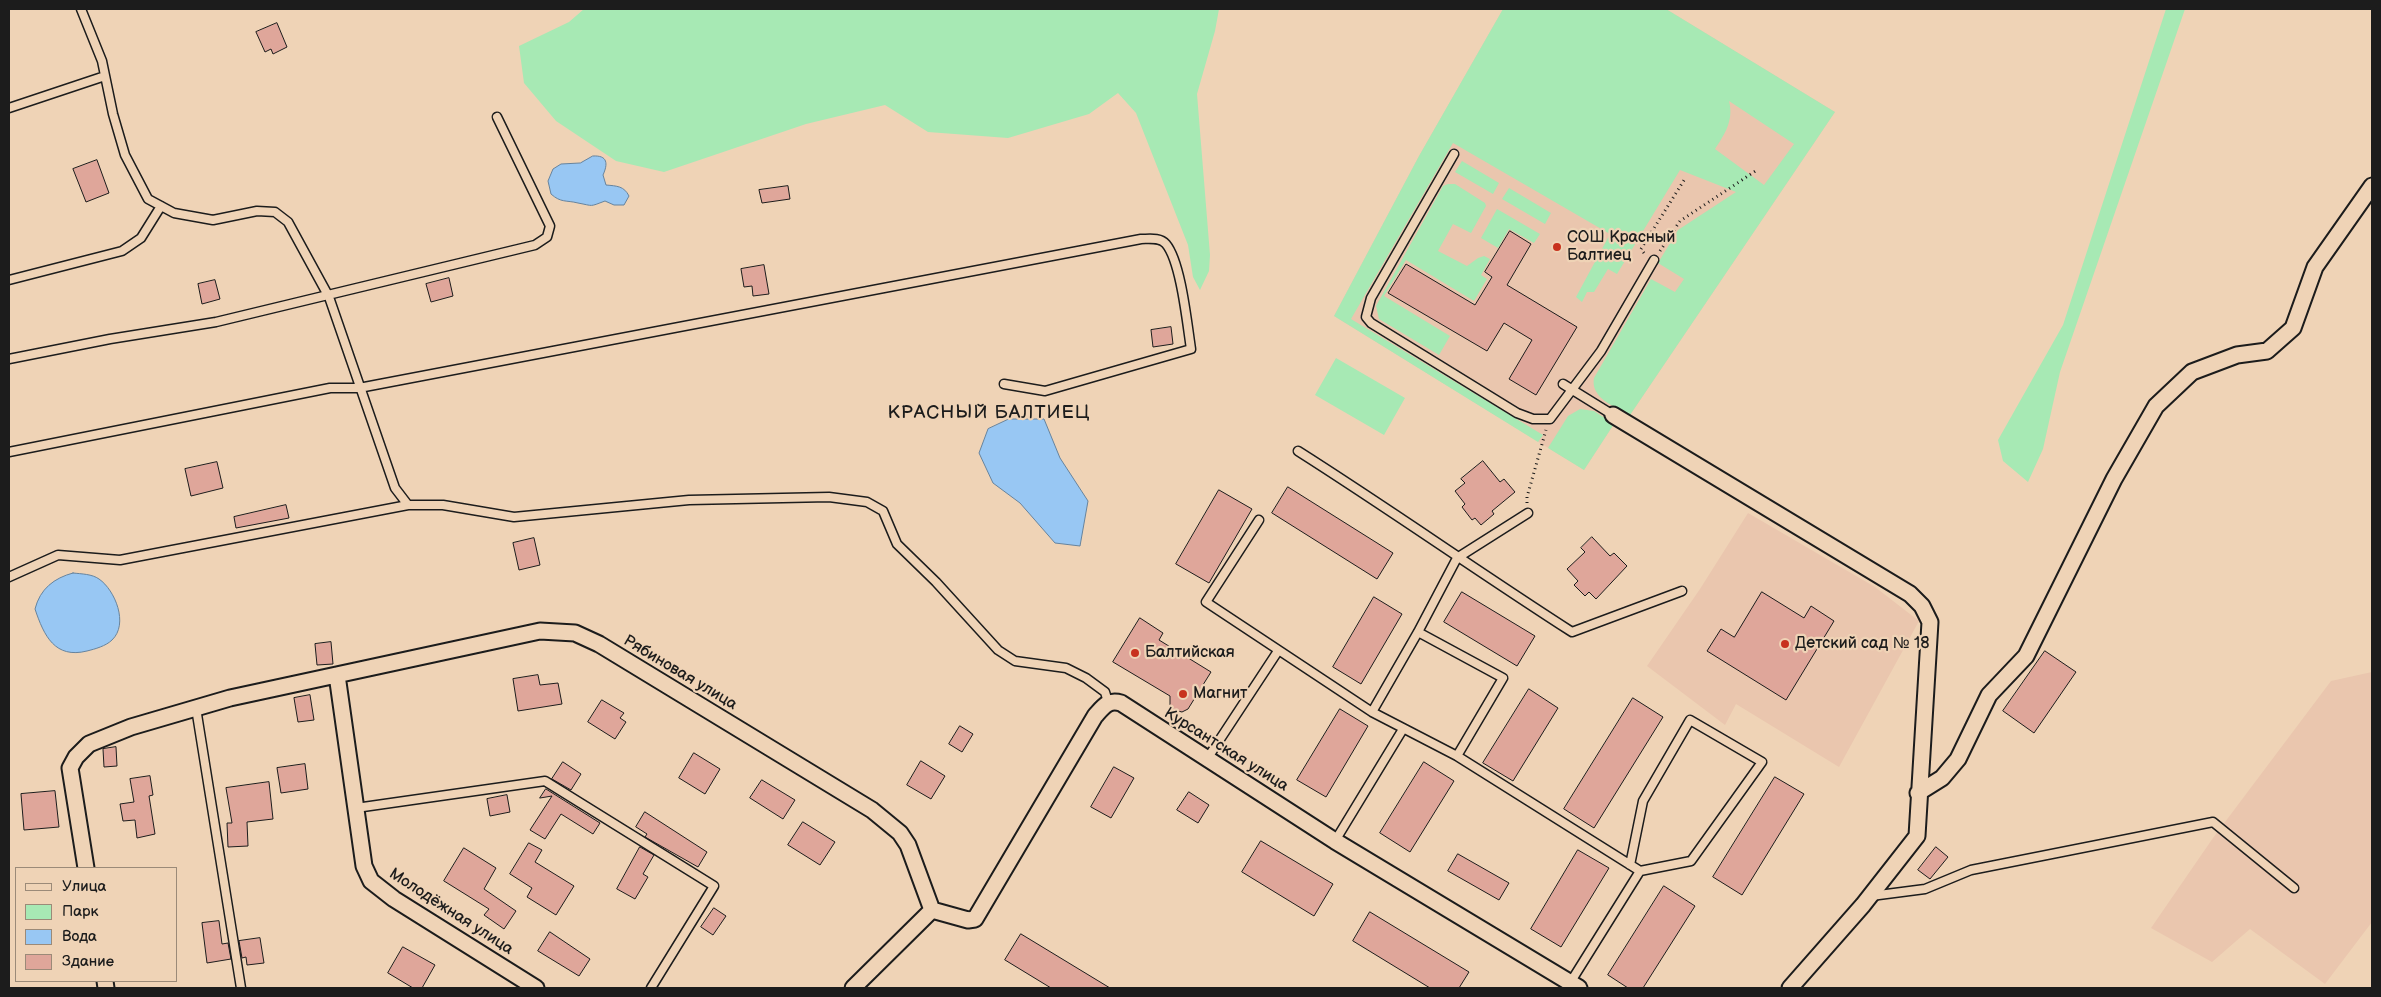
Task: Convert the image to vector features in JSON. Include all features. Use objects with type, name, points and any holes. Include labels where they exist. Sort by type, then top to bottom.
[{"type":"street","points":[[1918,793],[1942,778],[1958,759],[1989,696],[2026,656],[2114,479],[2156,406],[2192,372],[2237,355],[2267,351],[2293,328],[2315,267],[2372,186]]},
{"type":"street","points":[[1613,415],[1910,594],[1922,606],[1930,622],[1916,836],[1870,897],[1790,988]]},
{"type":"street","name":"Рябиновая улица","points":[[86,867],[70,768],[76,757],[89,744],[131,727],[230,698],[529,632],[575,633],[599,644],[888,822],[900,833],[908,845],[932,910]]},
{"type":"street","name":"Молодёжная улица","points":[[336,675],[364,866],[371,881],[394,898],[536,988]]},
{"type":"street","points":[[853,988],[932,910],[968,920],[975,919],[1095,716],[1108,702]]},
{"type":"street","name":"Курсантская улица","points":[[1108,702],[1121,703],[1335,841],[1575,985]]},
{"type":"lane","points":[[82,9],[102,61],[112,114],[125,154],[148,198],[174,213],[214,220],[257,211],[275,212],[288,222],[329,297],[395,488],[408,506]]},
{"type":"lane","points":[[9,108],[105,76]]},
{"type":"lane","points":[[9,359],[110,339],[216,322],[329,297],[535,245],[547,237],[550,226],[497,117]]},
{"type":"lane","points":[[1454,154],[1371,298],[1366,317],[1370,323],[1517,413],[1533,419],[1550,418],[1601,351],[1654,260]]},
{"type":"lane","points":[[9,280],[122,250],[141,238],[161,206]]},
{"type":"lane","points":[[9,452],[330,388],[360,388],[1140,239],[1155,238],[1165,243],[1175,260],[1191,349],[1045,391],[1004,384]]},
{"type":"lane","points":[[1563,384],[1613,415]]},
{"type":"lane","points":[[1298,451],[1415,526],[1457,558],[1572,632],[1682,591]]},
{"type":"lane","points":[[9,577],[58,555],[120,560],[408,506],[443,505],[514,517],[689,500],[829,497],[867,502],[883,511],[897,544],[936,582],[998,650],[1015,661],[1066,668],[1086,678],[1105,692],[1108,702]]},
{"type":"lane","points":[[1372,712],[1418,632],[1457,558],[1528,513]]},
{"type":"lane","points":[[1259,520],[1206,602],[1372,712],[1457,756],[1630,865],[1640,871],[1691,861],[1762,762],[1690,720],[1644,801],[1630,865]]},
{"type":"lane","points":[[1418,632],[1503,678],[1457,756]]},
{"type":"lane","points":[[1207,759],[1278,650]]},
{"type":"lane","points":[[196,708],[241,988]]},
{"type":"lane","points":[[1335,841],[1403,728]]},
{"type":"lane","points":[[356,808],[545,780],[714,886],[651,988]]},
{"type":"lane","points":[[1870,897],[1925,890],[1971,870],[2212,822],[2294,888]]},
{"type":"lane","points":[[1575,985],[1640,871]]},
{"type":"path","points":[[1686,177],[1641,248],[1654,260],[1680,221],[1757,170]]},
{"type":"path","points":[[1528,513],[1527,497],[1545,439],[1545,419]]},
{"type":"shaded area","name":"СОШ Красный Балтиец","points":[[1503,9],[1666,9],[1835,112],[1630,415],[1614,424],[1584,470],[1334,316],[1419,156]]},
{"type":"shaded area","name":"Детский сад № 18","points":[[1748,513],[1875,587],[1919,621],[1839,767],[1736,704],[1725,725],[1647,666],[1700,589]]},
{"type":"shaded area","points":[[2372,672],[2372,922],[2325,984],[2250,929],[2212,962],[2151,928],[2213,838],[2331,681]]},
{"type":"green space","points":[[584,9],[1219,9],[1215,31],[1197,94],[1210,255],[1209,271],[1200,290],[1193,277],[1188,245],[1136,113],[1118,93],[1089,114],[1008,138],[928,132],[885,105],[806,124],[664,172],[616,161],[556,121],[524,83],[519,46],[569,22]]},
{"type":"green space","points":[[1503,9],[1666,9],[1835,112],[1630,415],[1611,405],[1600,396],[1594,385],[1594,378],[1651,279],[1675,292],[1684,279],[1658,263],[1678,230],[1736,192],[1680,170],[1617,274],[1608,269],[1594,292],[1587,292],[1582,302],[1576,297],[1610,234],[1453,143],[1351,319],[1543,435],[1538,442],[1334,316],[1419,156]],"holes":[[[1729,101],[1794,144],[1764,185],[1715,149],[1729,121]]]},
{"type":"green space","points":[[2166,9],[2185,9],[2060,372],[2043,449],[2028,482],[2003,461],[1998,440],[2063,325]]},
{"type":"green space","points":[[1462,161],[1499,183],[1493,194],[1455,172]]},
{"type":"green space","points":[[1455,184],[1485,203],[1486,206],[1471,233],[1453,224],[1438,251],[1467,266],[1484,256],[1490,259],[1481,275],[1487,279],[1474,301],[1406,260],[1384,296],[1450,336],[1439,355],[1379,319],[1376,306],[1443,186]]},
{"type":"green space","points":[[1509,188],[1551,213],[1545,224],[1502,199]]},
{"type":"green space","points":[[1497,209],[1540,234],[1534,243],[1509,229],[1498,248],[1481,238]]},
{"type":"green space","points":[[1336,358],[1405,398],[1384,435],[1315,395]]},
{"type":"green space","points":[[1580,409],[1594,411],[1614,424],[1584,470],[1548,448],[1568,416]]},
{"type":"water","points":[[593,156],[602,157],[606,161],[603,175],[606,185],[620,187],[629,196],[624,205],[614,205],[605,201],[589,205],[561,200],[551,194],[548,181],[553,169],[561,164],[580,163]]},
{"type":"water","points":[[1009,419],[1044,419],[1060,458],[1088,501],[1080,546],[1055,543],[1020,503],[993,483],[979,453],[988,429]]},
{"type":"water","points":[[73,573],[93,576],[105,584],[115,599],[120,617],[117,633],[110,642],[104,646],[76,653],[67,652],[52,643],[42,628],[35,609],[40,596],[49,585]]},
{"type":"building","points":[[277,23],[287,47],[273,54],[271,49],[265,52],[256,32]]},
{"type":"building","points":[[97,160],[109,193],[86,202],[73,169]]},
{"type":"building","points":[[788,186],[790,199],[762,203],[759,190]]},
{"type":"building","points":[[1510,231],[1531,244],[1507,285],[1577,327],[1536,395],[1509,379],[1532,340],[1504,323],[1487,351],[1388,293],[1406,264],[1475,305],[1492,277],[1485,272]]},
{"type":"building","points":[[764,265],[769,294],[753,296],[752,286],[744,287],[741,269]]},
{"type":"building","points":[[449,278],[453,296],[431,302],[426,284]]},
{"type":"building","points":[[215,280],[220,299],[202,304],[198,284]]},
{"type":"building","points":[[1171,327],[1173,344],[1153,347],[1151,330]]},
{"type":"building","points":[[1483,461],[1500,482],[1504,479],[1515,492],[1492,511],[1494,514],[1481,525],[1475,518],[1472,520],[1462,507],[1465,504],[1455,491],[1465,483],[1461,479]]},
{"type":"building","points":[[217,462],[223,488],[191,496],[185,469]]},
{"type":"building","points":[[1288,487],[1393,553],[1377,579],[1272,513]]},
{"type":"building","points":[[1219,490],[1252,509],[1209,583],[1176,564]]},
{"type":"building","points":[[286,505],[289,518],[236,528],[234,517]]},
{"type":"building","points":[[1592,537],[1610,556],[1614,553],[1627,566],[1596,599],[1589,592],[1585,596],[1574,585],[1578,581],[1567,569],[1585,552],[1581,548]]},
{"type":"building","points":[[534,538],[540,565],[519,570],[513,543]]},
{"type":"building","points":[[1462,592],[1535,636],[1517,666],[1444,622]]},
{"type":"building","points":[[1762,592],[1804,618],[1811,606],[1834,621],[1786,700],[1707,651],[1721,629],[1734,637]]},
{"type":"building","points":[[1374,597],[1402,614],[1361,684],[1333,667]]},
{"type":"building","points":[[1140,618],[1163,633],[1159,640],[1211,672],[1188,709],[1182,712],[1174,710],[1170,705],[1170,696],[1113,662]]},
{"type":"building","points":[[331,642],[333,664],[317,665],[315,644]]},
{"type":"building","points":[[2045,651],[2076,672],[2034,733],[2003,711]]},
{"type":"building","points":[[538,675],[540,685],[558,683],[562,704],[518,711],[513,679]]},
{"type":"building","points":[[1529,689],[1558,708],[1513,781],[1483,763]]},
{"type":"building","points":[[310,695],[314,720],[298,722],[294,698]]},
{"type":"building","points":[[1633,698],[1663,717],[1594,828],[1564,809]]},
{"type":"building","points":[[602,700],[624,713],[620,718],[626,722],[615,739],[588,722]]},
{"type":"building","points":[[1340,709],[1368,726],[1326,797],[1297,780]]},
{"type":"building","points":[[960,726],[973,734],[962,752],[949,744]]},
{"type":"building","points":[[116,747],[117,766],[104,767],[103,749]]},
{"type":"building","points":[[694,753],[720,769],[705,794],[679,778]]},
{"type":"building","points":[[921,761],[945,776],[931,799],[907,785]]},
{"type":"building","points":[[563,762],[581,774],[571,790],[552,779]]},
{"type":"building","points":[[1424,762],[1454,781],[1410,852],[1380,833]]},
{"type":"building","points":[[305,764],[308,789],[281,793],[277,768]]},
{"type":"building","points":[[1114,767],[1134,778],[1111,818],[1091,807]]},
{"type":"building","points":[[150,776],[153,795],[149,796],[155,834],[137,838],[135,820],[123,821],[120,804],[134,802],[130,779]]},
{"type":"building","points":[[1775,777],[1804,794],[1742,895],[1713,877]]},
{"type":"building","points":[[762,780],[795,800],[783,819],[750,798]]},
{"type":"building","points":[[269,782],[273,819],[247,822],[248,846],[228,847],[227,823],[232,823],[226,788]]},
{"type":"building","points":[[546,789],[600,823],[593,834],[561,814],[545,839],[530,830],[552,796],[540,798]]},
{"type":"building","points":[[55,791],[59,827],[24,830],[21,794]]},
{"type":"building","points":[[1189,792],[1209,805],[1198,823],[1177,810]]},
{"type":"building","points":[[507,795],[510,812],[490,816],[487,799]]},
{"type":"building","points":[[645,812],[707,852],[698,867],[645,837],[647,834],[636,827]]},
{"type":"building","points":[[803,822],[835,842],[820,865],[788,845]]},
{"type":"building","points":[[1261,841],[1333,884],[1314,916],[1242,872]]},
{"type":"building","points":[[529,843],[542,850],[535,862],[574,886],[556,915],[527,897],[532,888],[510,874]]},
{"type":"building","points":[[640,847],[654,855],[643,874],[648,877],[635,899],[617,889]]},
{"type":"building","points":[[1936,847],[1948,857],[1930,879],[1918,870]]},
{"type":"building","points":[[464,848],[496,868],[484,889],[516,911],[504,929],[484,915],[489,909],[444,881]]},
{"type":"building","points":[[1578,850],[1609,868],[1561,947],[1531,929]]},
{"type":"building","points":[[1458,854],[1509,883],[1499,900],[1448,871]]},
{"type":"building","points":[[1664,886],[1695,906],[1643,988],[1628,988],[1608,975]]},
{"type":"building","points":[[714,908],[726,916],[713,935],[701,927]]},
{"type":"building","points":[[1370,912],[1469,972],[1459,988],[1430,988],[1353,941]]},
{"type":"building","points":[[219,921],[222,944],[228,943],[231,959],[207,963],[202,923]]},
{"type":"building","points":[[550,932],[590,959],[579,976],[538,951]]},
{"type":"building","points":[[1021,934],[1110,988],[1051,988],[1005,960]]},
{"type":"building","points":[[260,938],[264,963],[247,965],[246,957],[242,958],[239,941]]},
{"type":"building","points":[[403,947],[435,965],[422,988],[413,988],[388,973]]},
{"type":"place","name":"СОШ Красный Балтиец","points":[[1557,247]]},
{"type":"place","name":"Детский сад № 18","points":[[1785,644]]},
{"type":"place","name":"Балтийская","points":[[1135,653]]},
{"type":"place","name":"Магнит","points":[[1183,694]]},
{"type":"district","name":"КРАСНЫЙ БАЛТИЕЦ","points":[[989,413]]}]
